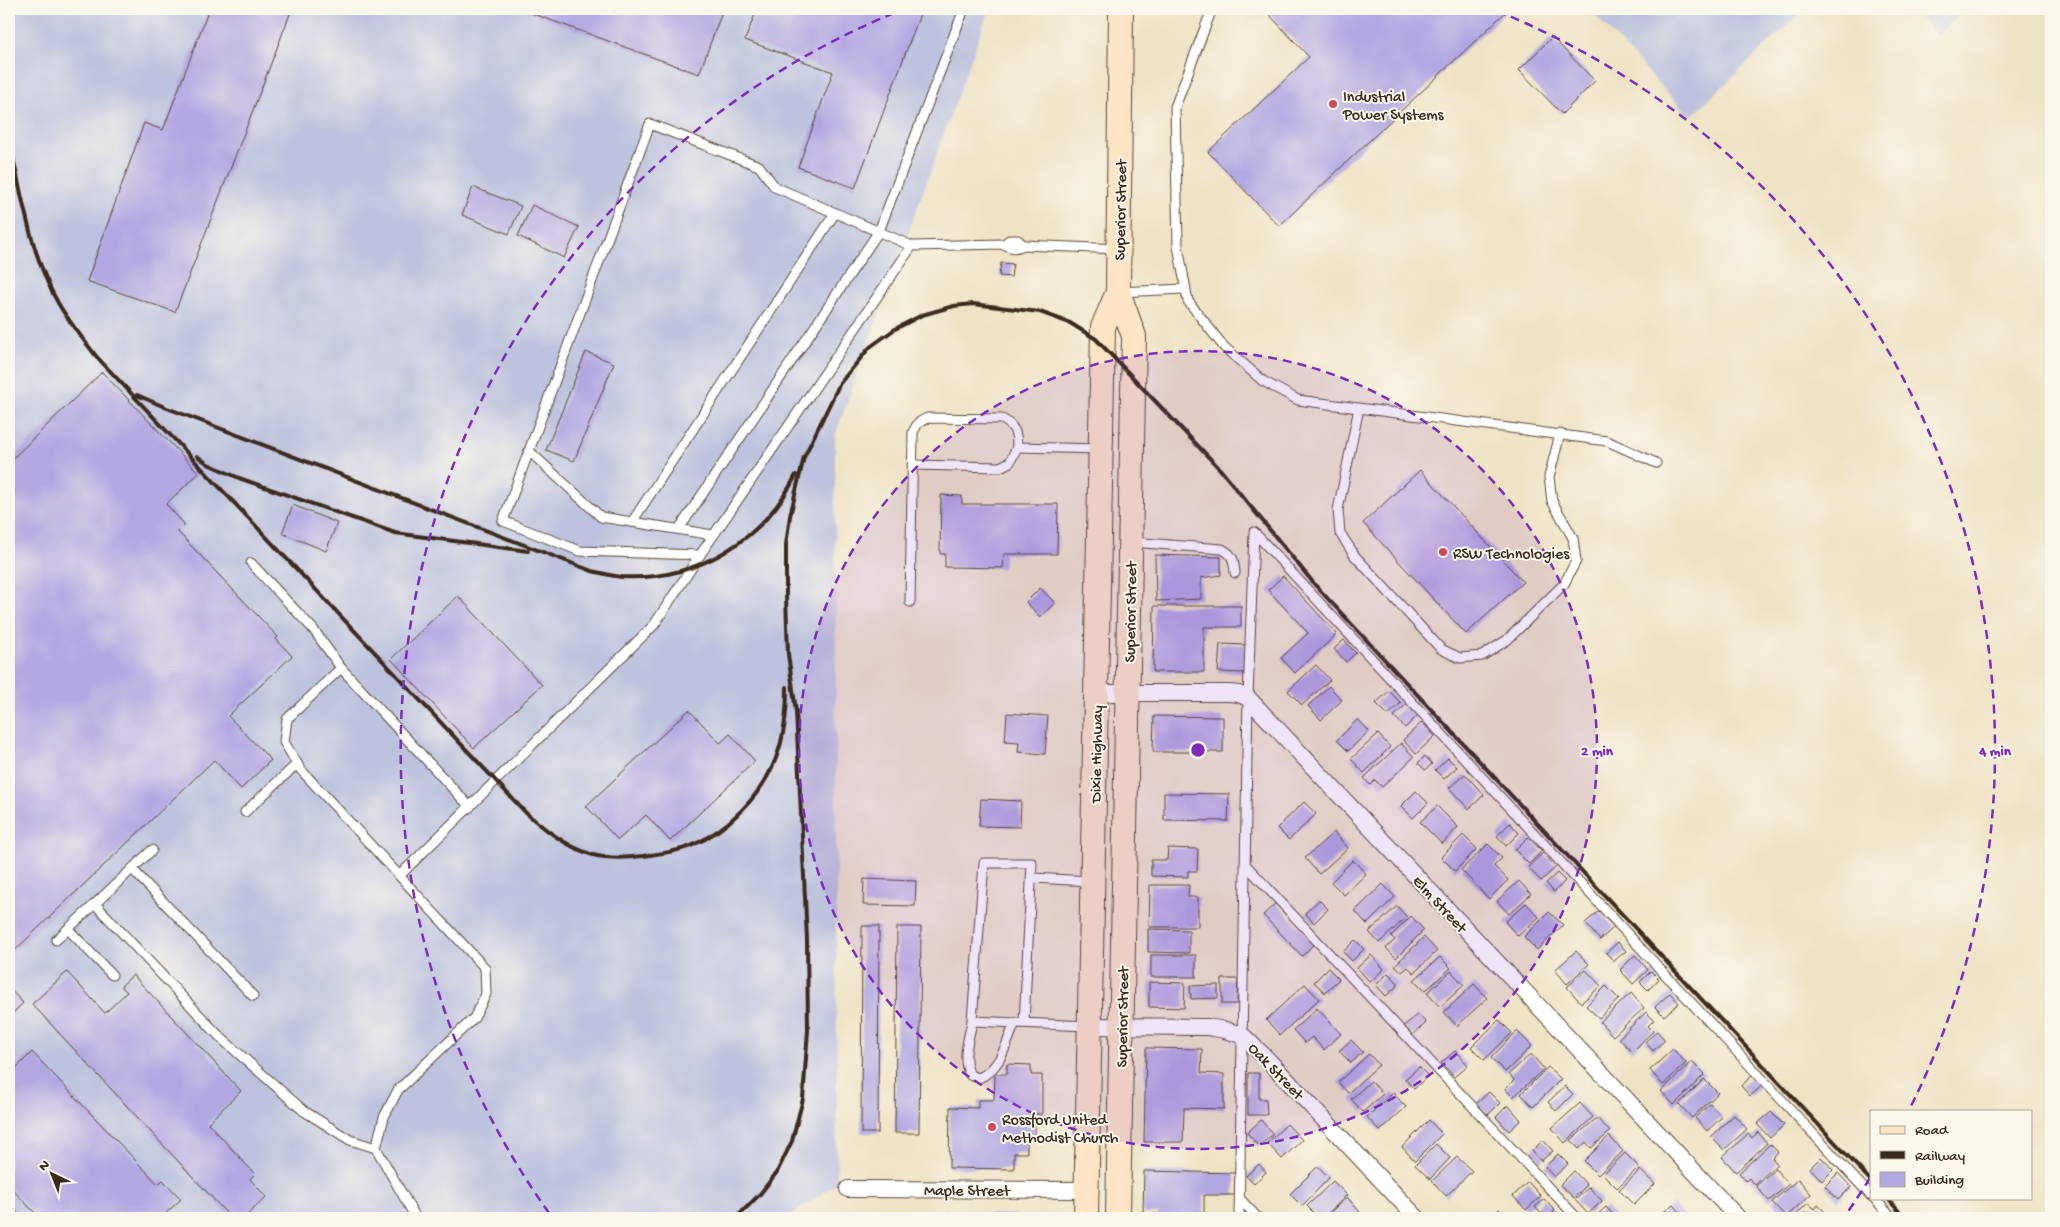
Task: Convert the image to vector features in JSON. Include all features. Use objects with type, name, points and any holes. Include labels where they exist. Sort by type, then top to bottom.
[{"type":"main road","name":"Superior Street","points":[[1118,1218],[1134,336],[1118,292],[1121,9]]},
{"type":"main road","name":"Dixie Highway","points":[[1086,1218],[1103,327],[1118,292]]},
{"type":"main road","points":[[1101,449],[1132,450]]},
{"type":"street","points":[[1096,693],[1229,693],[1239,694],[1248,698]]},
{"type":"street","name":"Elm Street","points":[[1248,698],[1738,1218]]},
{"type":"street","name":"Oak Street","points":[[1090,1026],[1208,1027],[1242,1035],[1265,1056],[1417,1218]]},
{"type":"street","name":"Maple Street","points":[[848,1189],[1086,1190]]},
{"type":"lane","points":[[678,529],[879,231],[964,9]]},
{"type":"lane","points":[[1212,9],[1175,107],[1178,246],[1188,301],[1224,347],[1263,381],[1298,400],[1606,440],[1656,463]]},
{"type":"lane","points":[[700,555],[580,551],[503,521],[650,124],[759,166],[775,187],[912,246],[1004,244],[1009,240],[1018,240],[1023,245],[1119,249]]},
{"type":"lane","points":[[632,522],[835,212]]},
{"type":"lane","points":[[400,875],[654,625],[713,535],[912,246]]},
{"type":"lane","points":[[1118,292],[1186,289]]},
{"type":"lane","points":[[1359,408],[1338,510],[1340,533],[1355,556],[1441,649],[1460,658],[1482,656],[1508,640],[1564,584],[1576,561],[1573,538],[1552,501],[1549,477],[1560,434]]},
{"type":"lane","points":[[910,602],[912,465],[913,432],[918,423],[927,418],[1002,419],[1012,424],[1016,433],[1017,447],[1010,462],[1000,467],[912,465]]},
{"type":"lane","points":[[1017,447],[1101,449]]},
{"type":"lane","points":[[529,451],[601,517],[713,535]]},
{"type":"lane","points":[[1239,1218],[1248,698],[1254,532],[1870,1195]]},
{"type":"lane","points":[[1130,542],[1222,549],[1230,553],[1234,562],[1235,574]]},
{"type":"lane","points":[[251,563],[313,629],[341,668],[470,806]]},
{"type":"lane","points":[[341,668],[287,719],[284,742],[300,770],[485,968],[486,994],[474,1018],[398,1090],[384,1117],[376,1148]]},
{"type":"lane","points":[[245,812],[297,764]]},
{"type":"lane","points":[[56,940],[152,850]]},
{"type":"lane","points":[[984,863],[1032,863],[1020,1023],[998,1064],[989,1074],[979,1078],[970,1075],[966,1067],[965,1055],[972,1021],[984,863]]},
{"type":"lane","points":[[1245,864],[1577,1218]]},
{"type":"lane","points":[[132,869],[253,996]]},
{"type":"lane","points":[[1032,878],[1092,881]]},
{"type":"lane","points":[[95,904],[221,1038],[304,1110],[350,1140],[376,1148],[416,1218]]},
{"type":"lane","points":[[68,929],[112,975]]},
{"type":"lane","points":[[972,1021],[1090,1026]]},
{"type":"lane","points":[[1240,1199],[1258,1218]]},
{"type":"lane","points":[[1875,1200],[1892,1218]]},
{"type":"lane","points":[[9,1211],[15,1218]]},
{"type":"shaded area","points":[[9,9],[989,9],[835,436],[837,1183],[787,1218],[9,1218]]},
{"type":"shaded area","points":[[1589,9],[1805,9],[1690,117]]},
{"type":"shaded area","points":[[1913,9],[1966,9],[1938,35]]},
{"type":"building","points":[[209,9],[292,9],[175,312],[87,281],[144,123],[163,130]]},
{"type":"building","points":[[520,9],[723,9],[699,74]]},
{"type":"building","points":[[757,9],[922,9],[855,188],[798,167],[833,72],[745,40]]},
{"type":"building","name":"Industrial Power Systems","points":[[1264,9],[1509,9],[1279,226],[1208,152],[1309,57]]},
{"type":"building","points":[[1552,37],[1595,81],[1562,114],[1519,70]]},
{"type":"building","points":[[473,187],[521,206],[509,234],[462,215]]},
{"type":"building","points":[[532,205],[579,227],[564,258],[518,236]]},
{"type":"building","points":[[1001,263],[1013,264],[1011,277],[999,276]]},
{"type":"building","points":[[586,352],[614,363],[574,461],[546,450]]},
{"type":"building","points":[[102,372],[199,473],[166,504],[185,525],[178,532],[278,637],[276,639],[292,656],[228,716],[271,760],[241,789],[214,760],[9,956],[9,462]]},
{"type":"building","name":"RSW Technologies","points":[[1420,470],[1523,582],[1466,634],[1363,523]]},
{"type":"building","points":[[941,495],[962,496],[962,504],[1058,504],[1057,554],[1004,554],[1003,568],[945,567],[945,554],[940,554]]},
{"type":"building","points":[[293,505],[337,523],[326,551],[282,533]]},
{"type":"building","points":[[1155,555],[1221,557],[1221,575],[1201,578],[1201,599],[1156,601]]},
{"type":"building","points":[[1283,576],[1337,634],[1295,673],[1281,658],[1308,633],[1268,590]]},
{"type":"building","points":[[1040,588],[1055,603],[1040,617],[1026,602]]},
{"type":"building","points":[[458,596],[542,685],[474,748],[391,659]]},
{"type":"building","points":[[1154,606],[1241,606],[1241,627],[1204,627],[1204,672],[1153,672]]},
{"type":"building","points":[[1344,640],[1356,653],[1346,662],[1334,649]]},
{"type":"building","points":[[1220,644],[1246,645],[1245,673],[1218,672]]},
{"type":"building","points":[[1316,665],[1330,680],[1302,705],[1288,691]]},
{"type":"building","points":[[1329,686],[1342,700],[1321,720],[1308,706]]},
{"type":"building","points":[[1389,691],[1401,703],[1388,715],[1376,703]]},
{"type":"building","points":[[1407,704],[1418,715],[1405,728],[1394,716]]},
{"type":"building","points":[[689,710],[720,743],[730,734],[755,761],[670,841],[646,815],[618,840],[586,806]]},
{"type":"building","points":[[1007,713],[1048,716],[1045,754],[1018,752],[1019,742],[1005,741]]},
{"type":"building","points":[[1154,716],[1223,717],[1223,752],[1153,752]]},
{"type":"building","points":[[1358,719],[1369,731],[1348,751],[1337,740]]},
{"type":"building","points":[[1422,722],[1435,736],[1416,754],[1403,740]]},
{"type":"building","points":[[1378,734],[1390,747],[1364,773],[1351,759]]},
{"type":"building","points":[[1401,743],[1414,757],[1382,787],[1375,780],[1370,785],[1364,778]]},
{"type":"building","points":[[1425,756],[1432,764],[1425,770],[1418,763]]},
{"type":"building","points":[[1448,758],[1457,767],[1444,779],[1435,770]]},
{"type":"building","points":[[1465,774],[1484,795],[1469,809],[1449,788]]},
{"type":"building","points":[[1416,791],[1428,803],[1413,818],[1401,806]]},
{"type":"building","points":[[1164,793],[1229,794],[1228,821],[1164,820]]},
{"type":"building","points":[[981,799],[1021,801],[1020,827],[979,826]]},
{"type":"building","points":[[1304,802],[1316,814],[1289,840],[1277,828]]},
{"type":"building","points":[[1437,806],[1458,827],[1442,844],[1420,822]]},
{"type":"building","points":[[1510,823],[1519,833],[1506,846],[1497,836]]},
{"type":"building","points":[[1334,832],[1348,848],[1319,874],[1305,858]]},
{"type":"building","points":[[1463,835],[1477,849],[1455,871],[1441,857]]},
{"type":"building","points":[[1528,837],[1542,851],[1529,864],[1515,850]]},
{"type":"building","points":[[1488,844],[1502,858],[1494,866],[1508,880],[1489,899],[1461,870]]},
{"type":"building","points":[[1168,848],[1198,849],[1197,871],[1188,871],[1188,877],[1151,876],[1151,860],[1167,860]]},
{"type":"building","points":[[1543,853],[1556,867],[1541,881],[1528,867]]},
{"type":"building","points":[[1353,860],[1366,874],[1344,895],[1331,882]]},
{"type":"building","points":[[1557,873],[1565,881],[1554,892],[1546,883]]},
{"type":"building","points":[[864,879],[916,881],[915,906],[863,905]]},
{"type":"building","points":[[1519,881],[1531,894],[1509,914],[1497,901]]},
{"type":"building","points":[[1383,884],[1395,897],[1367,924],[1355,911]]},
{"type":"building","points":[[1150,885],[1189,885],[1188,897],[1198,897],[1198,927],[1149,927]]},
{"type":"building","points":[[1319,900],[1328,909],[1314,923],[1305,913]]},
{"type":"building","points":[[1276,903],[1314,944],[1302,956],[1263,915]]},
{"type":"building","points":[[1526,903],[1539,917],[1518,936],[1505,922]]},
{"type":"building","points":[[1397,906],[1407,917],[1379,943],[1369,932]]},
{"type":"building","points":[[1599,911],[1614,927],[1600,940],[1585,923]]},
{"type":"building","points":[[1549,912],[1563,925],[1537,950],[1524,937]]},
{"type":"building","points":[[1411,916],[1424,930],[1396,958],[1386,948],[1395,940],[1391,936]]},
{"type":"building","points":[[862,926],[879,926],[878,1133],[861,1133]]},
{"type":"building","points":[[897,927],[921,927],[919,1133],[895,1133]]},
{"type":"building","points":[[1148,929],[1189,930],[1189,953],[1148,952]]},
{"type":"building","points":[[1424,937],[1437,951],[1414,973],[1408,967],[1402,972],[1395,965]]},
{"type":"building","points":[[1355,940],[1364,949],[1352,961],[1343,952]]},
{"type":"building","points":[[1618,942],[1626,951],[1614,961],[1606,953]]},
{"type":"building","points":[[1576,951],[1589,964],[1567,984],[1555,970]]},
{"type":"building","points":[[1151,955],[1196,955],[1196,977],[1151,977]]},
{"type":"building","points":[[1371,955],[1384,969],[1370,982],[1357,968]]},
{"type":"building","points":[[1635,955],[1648,970],[1633,984],[1620,970]]},
{"type":"building","points":[[1440,957],[1451,968],[1425,991],[1414,980]]},
{"type":"building","points":[[1328,968],[1339,979],[1325,993],[1314,982]]},
{"type":"building","points":[[1586,970],[1601,986],[1581,1003],[1567,987]]},
{"type":"building","points":[[1451,971],[1464,985],[1440,1007],[1427,993]]},
{"type":"building","points":[[1651,971],[1659,979],[1648,990],[1640,982]]},
{"type":"building","points":[[67,972],[105,1013],[127,992],[121,986],[133,975],[241,1091],[208,1123],[255,1174],[250,1179],[266,1197],[244,1218],[231,1218],[32,1004]]},
{"type":"building","points":[[1388,973],[1399,984],[1386,996],[1376,985]]},
{"type":"building","points":[[1222,979],[1238,979],[1237,1004],[1222,1004]]},
{"type":"building","points":[[1149,982],[1185,983],[1184,1008],[1149,1007]]},
{"type":"building","points":[[1305,984],[1319,999],[1280,1035],[1266,1020]]},
{"type":"building","points":[[1474,984],[1487,998],[1457,1026],[1444,1012]]},
{"type":"building","points":[[1218,985],[1218,998],[1191,999],[1190,986]]},
{"type":"building","points":[[1606,986],[1619,999],[1599,1018],[1586,1006]]},
{"type":"building","points":[[9,988],[23,1003],[9,1017]]},
{"type":"building","points":[[1631,993],[1644,1008],[1613,1036],[1600,1022]]},
{"type":"building","points":[[1670,993],[1679,1003],[1664,1016],[1655,1007]]},
{"type":"building","points":[[1317,1008],[1341,1034],[1324,1050],[1312,1037],[1305,1043],[1293,1030]]},
{"type":"building","points":[[1646,1012],[1654,1020],[1648,1026],[1653,1031],[1632,1052],[1619,1038]]},
{"type":"building","points":[[1418,1014],[1426,1023],[1412,1035],[1404,1026]]},
{"type":"building","points":[[1499,1020],[1512,1033],[1484,1060],[1471,1047]]},
{"type":"building","points":[[1517,1031],[1532,1046],[1505,1072],[1491,1058]]},
{"type":"building","points":[[1657,1031],[1665,1040],[1653,1051],[1645,1042]]},
{"type":"building","points":[[1351,1040],[1363,1052],[1351,1063],[1339,1051]]},
{"type":"building","points":[[1146,1048],[1202,1049],[1201,1073],[1224,1074],[1224,1109],[1184,1108],[1183,1142],[1144,1142]]},
{"type":"building","points":[[1673,1049],[1686,1063],[1663,1085],[1650,1070]]},
{"type":"building","points":[[1455,1051],[1468,1065],[1454,1077],[1441,1063]]},
{"type":"building","points":[[32,1052],[158,1184],[163,1180],[181,1199],[161,1218],[40,1218],[9,1186],[9,1075]]},
{"type":"building","points":[[1369,1054],[1379,1065],[1348,1093],[1338,1082]]},
{"type":"building","points":[[1531,1054],[1544,1069],[1513,1097],[1505,1089],[1514,1080],[1509,1074]]},
{"type":"building","points":[[1692,1061],[1705,1074],[1674,1105],[1661,1091]]},
{"type":"building","name":"Rossford United Methodist Church","points":[[1007,1064],[1031,1065],[1031,1075],[1042,1075],[1042,1114],[1035,1114],[1035,1140],[1027,1140],[1027,1153],[1014,1153],[1014,1169],[949,1168],[950,1107],[978,1108],[978,1100],[994,1100],[995,1074],[1007,1074]]},
{"type":"building","points":[[1419,1067],[1428,1076],[1414,1089],[1405,1079]]},
{"type":"building","points":[[1548,1067],[1561,1079],[1533,1107],[1521,1094]]},
{"type":"building","points":[[1248,1073],[1259,1073],[1259,1099],[1266,1099],[1267,1115],[1248,1115]]},
{"type":"building","points":[[1753,1075],[1763,1085],[1750,1096],[1741,1086]]},
{"type":"building","points":[[1704,1079],[1718,1093],[1692,1118],[1679,1104]]},
{"type":"building","points":[[1371,1081],[1383,1094],[1363,1112],[1351,1099]]},
{"type":"building","points":[[1565,1086],[1573,1094],[1556,1111],[1548,1102]]},
{"type":"building","points":[[1489,1092],[1500,1103],[1488,1115],[1476,1104]]},
{"type":"building","points":[[1393,1093],[1406,1107],[1380,1131],[1367,1117]]},
{"type":"building","points":[[1580,1103],[1593,1117],[1565,1143],[1552,1128]]},
{"type":"building","points":[[1710,1104],[1722,1117],[1707,1131],[1695,1118]]},
{"type":"building","points":[[1508,1105],[1521,1120],[1509,1131],[1496,1117]]},
{"type":"building","points":[[1771,1112],[1784,1125],[1770,1138],[1757,1124]]},
{"type":"building","points":[[1734,1115],[1747,1129],[1724,1150],[1711,1137]]},
{"type":"building","points":[[1597,1118],[1610,1132],[1591,1148],[1586,1142],[1579,1149],[1571,1140]]},
{"type":"building","points":[[1261,1120],[1273,1134],[1259,1146],[1247,1133]]},
{"type":"building","points":[[1429,1120],[1442,1134],[1415,1161],[1402,1147]]},
{"type":"building","points":[[1287,1124],[1302,1140],[1282,1159],[1267,1143]]},
{"type":"building","points":[[1758,1132],[1767,1143],[1736,1172],[1722,1157],[1748,1134],[1752,1138]]},
{"type":"building","points":[[1609,1136],[1623,1151],[1598,1175],[1584,1161]]},
{"type":"building","points":[[1543,1140],[1553,1151],[1541,1161],[1532,1151]]},
{"type":"building","points":[[1436,1144],[1450,1158],[1430,1179],[1415,1165]]},
{"type":"building","points":[[1770,1144],[1778,1152],[1772,1158],[1777,1164],[1755,1185],[1749,1178],[1746,1181],[1739,1173]]},
{"type":"building","points":[[1625,1153],[1639,1167],[1617,1188],[1603,1174]]},
{"type":"building","points":[[1558,1154],[1568,1164],[1554,1177],[1545,1167]]},
{"type":"building","points":[[1457,1157],[1472,1171],[1446,1196],[1432,1181]]},
{"type":"building","points":[[1821,1157],[1833,1170],[1822,1181],[1810,1168]]},
{"type":"building","points":[[1259,1164],[1266,1172],[1254,1184],[1246,1176]]},
{"type":"building","points":[[1318,1166],[1329,1178],[1302,1206],[1290,1194]]},
{"type":"building","points":[[1775,1169],[1789,1184],[1769,1201],[1756,1186]]},
{"type":"building","points":[[1640,1170],[1655,1184],[1634,1205],[1619,1190]]},
{"type":"building","points":[[1144,1171],[1235,1173],[1235,1195],[1204,1195],[1204,1218],[1158,1218],[1158,1214],[1143,1214]]},
{"type":"building","points":[[1574,1171],[1587,1185],[1574,1198],[1560,1185]]},
{"type":"building","points":[[1838,1173],[1851,1187],[1838,1200],[1825,1186]]},
{"type":"building","points":[[1798,1179],[1811,1194],[1786,1217],[1772,1202]]},
{"type":"building","points":[[1333,1181],[1347,1195],[1323,1218],[1319,1218],[1307,1206]]},
{"type":"building","points":[[1528,1182],[1541,1196],[1526,1210],[1513,1196]]},
{"type":"building","points":[[1589,1187],[1602,1201],[1588,1214],[1575,1200]]},
{"type":"building","points":[[1347,1197],[1360,1212],[1353,1218],[1325,1217]]},
{"type":"building","points":[[1544,1199],[1555,1211],[1547,1218],[1535,1207]]},
{"type":"building","points":[[1808,1203],[1815,1209],[1818,1205],[1826,1213],[1820,1218],[1793,1218]]},
{"type":"building","points":[[1673,1204],[1686,1218],[1657,1218]]},
{"type":"building","points":[[1606,1207],[1616,1218],[1594,1218]]},
{"type":"building","points":[[1499,1209],[1508,1218],[1490,1218]]},
{"type":"building","points":[[949,1213],[1017,1215],[1017,1218],[948,1218]]},
{"type":"railway","points":[[9,140],[28,223],[48,284],[62,310],[96,356],[526,813],[550,832],[584,852],[612,858],[667,853],[691,846],[705,839],[718,831],[742,810],[753,798],[770,772],[779,749],[783,731],[787,687]]},
{"type":"railway","points":[[736,1218],[760,1194],[777,1172],[792,1141],[803,1099],[808,1030],[807,939],[796,711],[788,654],[786,545],[790,516],[804,457],[840,383],[870,347],[895,329],[922,315],[954,306],[973,304],[1040,312],[1070,323],[1096,339],[1219,468],[1316,586],[1870,1180]]},
{"type":"railway","points":[[137,395],[592,571],[622,577],[676,572],[701,564],[724,552],[746,537],[765,519],[782,498],[796,475]]},
{"type":"railway","points":[[197,456],[208,464],[239,478],[395,533],[528,551]]},
{"type":"railway","points":[[1889,1200],[1905,1218]]},
{"type":"place","name":"Industrial Power Systems","points":[[1333,104]]},
{"type":"place","name":"RSW Technologies","points":[[1443,552]]},
{"type":"place","name":"Rossford United Methodist Church","points":[[992,1127]]}]
